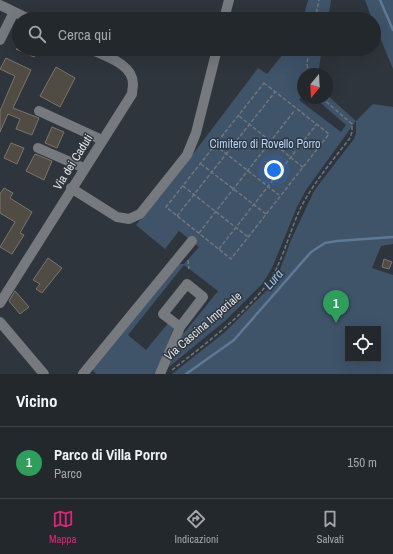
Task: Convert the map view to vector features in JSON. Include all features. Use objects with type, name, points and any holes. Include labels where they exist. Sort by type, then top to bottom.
[{"type":"street","points":[[226,12],[229,0]]},
{"type":"street","points":[[0,5],[14,12]]},
{"type":"street","points":[[0,40],[12,16]]},
{"type":"street","name":"Via dei Caduti","points":[[0,303],[71,188],[132,94],[134,83],[123,65],[104,56]]},
{"type":"street","points":[[71,188],[117,218],[129,219],[140,214],[193,148],[215,56]]},
{"type":"street","points":[[39,111],[102,140]]},
{"type":"street","points":[[38,148],[84,168]]},
{"type":"street","points":[[83,374],[196,236]]},
{"type":"street","points":[[0,322],[44,374]]},
{"type":"street","points":[[160,374],[180,327]]},
{"type":"path","points":[[316,12],[319,0]]},
{"type":"path","points":[[307,68],[308,56]]},
{"type":"path","points":[[264,83],[329,134],[231,258],[196,236],[166,207],[215,145],[264,83]]},
{"type":"path","points":[[177,216],[275,92]]},
{"type":"path","name":"Via Cascina Imperiale","points":[[166,374],[222,329],[265,287],[276,270],[288,238],[310,191],[350,138],[352,132],[352,124],[329,104]]},
{"type":"path","points":[[196,236],[295,110]]},
{"type":"path","points":[[239,116],[304,167]]},
{"type":"path","points":[[219,249],[316,125]]},
{"type":"path","points":[[215,145],[280,196]]},
{"type":"path","points":[[201,164],[266,214]]},
{"type":"path","points":[[183,186],[248,237]]},
{"type":"green space","points":[[308,0],[331,0],[329,12],[305,12]]},
{"type":"green space","points":[[365,0],[393,0],[393,69],[381,40],[381,12],[369,12]]},
{"type":"green space","name":"Cimitero di Rovello Porro","points":[[281,56],[321,56],[319,68],[297,68],[297,104],[304,104],[341,132],[346,125],[322,104],[333,104],[333,100],[356,121],[306,190],[297,207],[272,268],[263,283],[226,320],[169,367],[181,331],[184,333],[218,291],[184,265],[128,335],[146,350],[169,322],[174,326],[157,372],[154,374],[96,374],[92,369],[179,264],[184,264],[199,247],[179,231],[165,249],[136,225],[196,150],[258,68],[267,74]]},
{"type":"green space","points":[[373,104],[393,107],[393,244],[381,246],[372,268],[393,275],[393,374],[172,374],[225,332],[268,289],[279,272],[291,240],[313,193],[354,139],[356,133],[356,121]]},
{"type":"building","points":[[6,58],[31,70],[13,108],[39,118],[32,135],[16,129],[20,119],[8,114],[0,132],[0,111],[15,76],[0,69]]},
{"type":"building","points":[[56,67],[75,78],[60,107],[40,96]]},
{"type":"building","points":[[52,127],[64,132],[57,148],[45,143]]},
{"type":"building","points":[[11,143],[24,148],[17,164],[4,158]]},
{"type":"building","points":[[35,154],[52,161],[44,180],[26,171]]},
{"type":"building","points":[[4,188],[13,193],[10,198],[32,212],[20,233],[24,235],[12,254],[0,247],[15,222],[0,213],[0,194]]},
{"type":"building","points":[[48,258],[62,268],[42,293],[36,289],[40,284],[33,280]]},
{"type":"building","points":[[384,259],[392,262],[389,269],[382,267]]},
{"type":"building","points":[[15,291],[29,307],[20,314],[9,301]]},
{"type":"waterway","name":"Lura","points":[[380,0],[393,30]]},
{"type":"waterway","name":"Lura","points":[[186,374],[234,340],[311,252],[325,243],[393,237]]},
{"type":"place","name":"Parco di Villa Porro","points":[[336,323]]}]
